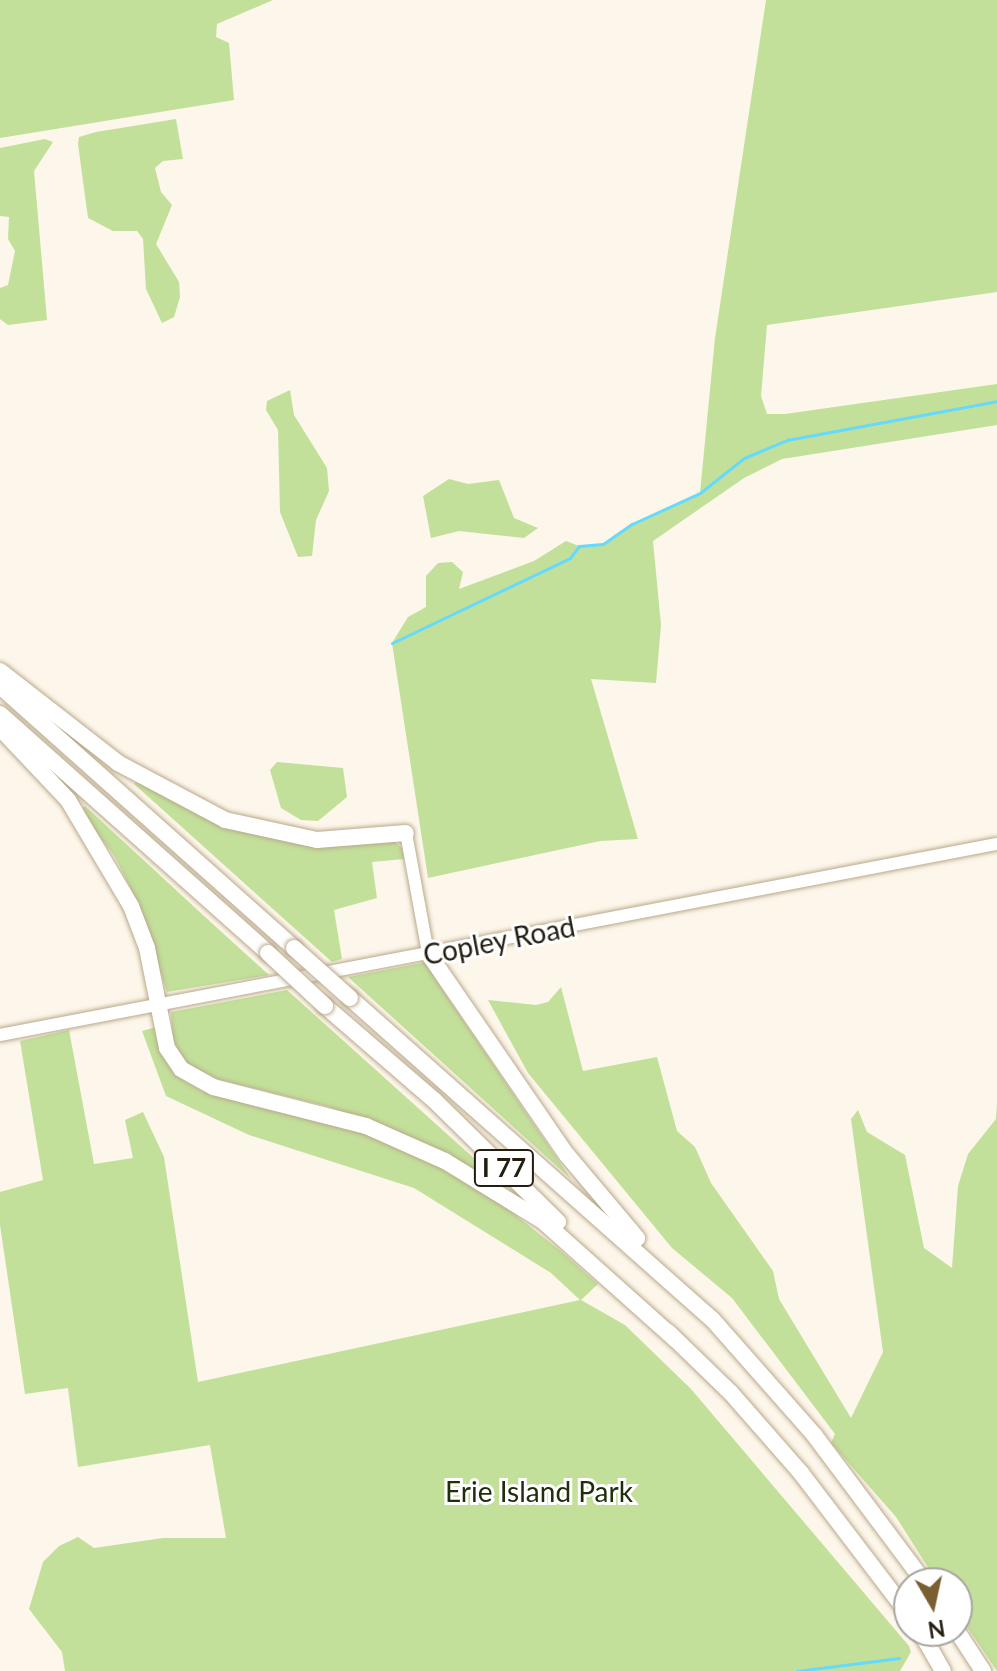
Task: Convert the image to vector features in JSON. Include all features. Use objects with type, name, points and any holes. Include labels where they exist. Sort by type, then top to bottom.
[{"type":"highway","points":[[0,671],[118,763],[225,820],[317,840],[406,833]]},
{"type":"highway","name":"I 77","points":[[0,686],[680,1287],[801,1419],[913,1567]]},
{"type":"highway","name":"I 77","points":[[0,714],[434,1100],[675,1339],[801,1473],[893,1594]]},
{"type":"highway","points":[[0,728],[68,800],[117,879],[143,934],[156,1005],[170,1055],[189,1077],[213,1087],[343,1118],[445,1161],[544,1222],[675,1339]]},
{"type":"highway","points":[[428,953],[567,1155],[680,1287]]},
{"type":"highway","points":[[929,1647],[943,1671]]},
{"type":"highway","points":[[967,1647],[983,1671]]},
{"type":"main road","points":[[406,833],[428,953]]},
{"type":"main road","name":"Copley Road","points":[[0,1035],[997,844]]},
{"type":"green space","points":[[0,0],[273,0],[217,24],[216,37],[229,43],[234,100],[0,138]]},
{"type":"green space","points":[[766,0],[997,0],[997,292],[767,325],[761,396],[767,414],[785,414],[997,384],[997,425],[782,459],[744,478],[653,541],[661,625],[656,683],[591,679],[638,839],[600,841],[428,878],[392,643],[408,617],[426,607],[426,576],[438,563],[452,562],[463,572],[459,589],[534,561],[566,541],[579,546],[603,544],[632,524],[700,493],[715,338]]},
{"type":"green space","points":[[176,119],[183,159],[163,161],[155,168],[161,192],[172,205],[156,244],[179,282],[180,297],[174,317],[162,323],[146,289],[143,239],[137,231],[113,231],[88,218],[78,144],[79,137],[96,132]]},
{"type":"green space","points":[[45,139],[53,142],[34,171],[47,320],[8,325],[0,319],[0,288],[8,285],[15,251],[8,239],[9,217],[0,216],[0,148]]},
{"type":"green space","points":[[290,390],[294,415],[327,468],[329,491],[316,520],[312,556],[298,557],[280,512],[278,430],[266,410],[267,401]]},
{"type":"green space","points":[[449,479],[468,484],[499,480],[514,518],[538,528],[524,538],[459,531],[431,538],[423,496]]},
{"type":"green space","points":[[277,762],[343,768],[347,797],[318,821],[301,820],[281,808],[270,770]]},
{"type":"green space","points":[[137,781],[223,826],[393,840],[402,848],[404,859],[372,862],[377,898],[334,910],[342,959],[332,962],[134,784]]},
{"type":"green space","points":[[85,806],[269,975],[167,992],[135,897],[115,857],[80,810]]},
{"type":"green space","points":[[427,962],[436,980],[571,1179],[348,977]]},
{"type":"green space","points":[[561,987],[583,1071],[657,1057],[677,1131],[695,1147],[711,1183],[773,1271],[779,1299],[851,1418],[883,1352],[851,1119],[858,1110],[867,1132],[905,1155],[924,1248],[952,1268],[958,1186],[968,1154],[996,1119],[997,1102],[997,1671],[973,1636],[973,1567],[928,1567],[896,1517],[831,1443],[835,1434],[732,1298],[672,1248],[528,1073],[488,1000],[536,1005],[548,1002]]},
{"type":"green space","points":[[287,990],[506,1187],[422,1142],[326,1106],[193,1073],[173,1046],[171,1012]]},
{"type":"green space","name":"Erie Island Park","points":[[156,1027],[164,1056],[180,1078],[202,1091],[345,1125],[416,1155],[485,1191],[562,1252],[598,1284],[581,1300],[625,1325],[691,1389],[893,1627],[893,1647],[909,1647],[911,1652],[900,1671],[65,1671],[62,1652],[29,1609],[43,1562],[59,1546],[78,1537],[94,1548],[163,1538],[226,1538],[210,1445],[78,1467],[68,1388],[25,1394],[0,1225],[0,1192],[43,1180],[20,1041],[69,1030],[94,1164],[133,1158],[125,1120],[143,1112],[164,1157],[198,1382],[580,1300],[551,1273],[414,1188],[249,1135],[166,1096],[142,1031]]},
{"type":"waterway","points":[[392,643],[570,558],[579,546],[603,544],[632,524],[700,493],[744,458],[787,440],[997,401]]},
{"type":"waterway","points":[[797,1671],[899,1658]]}]
